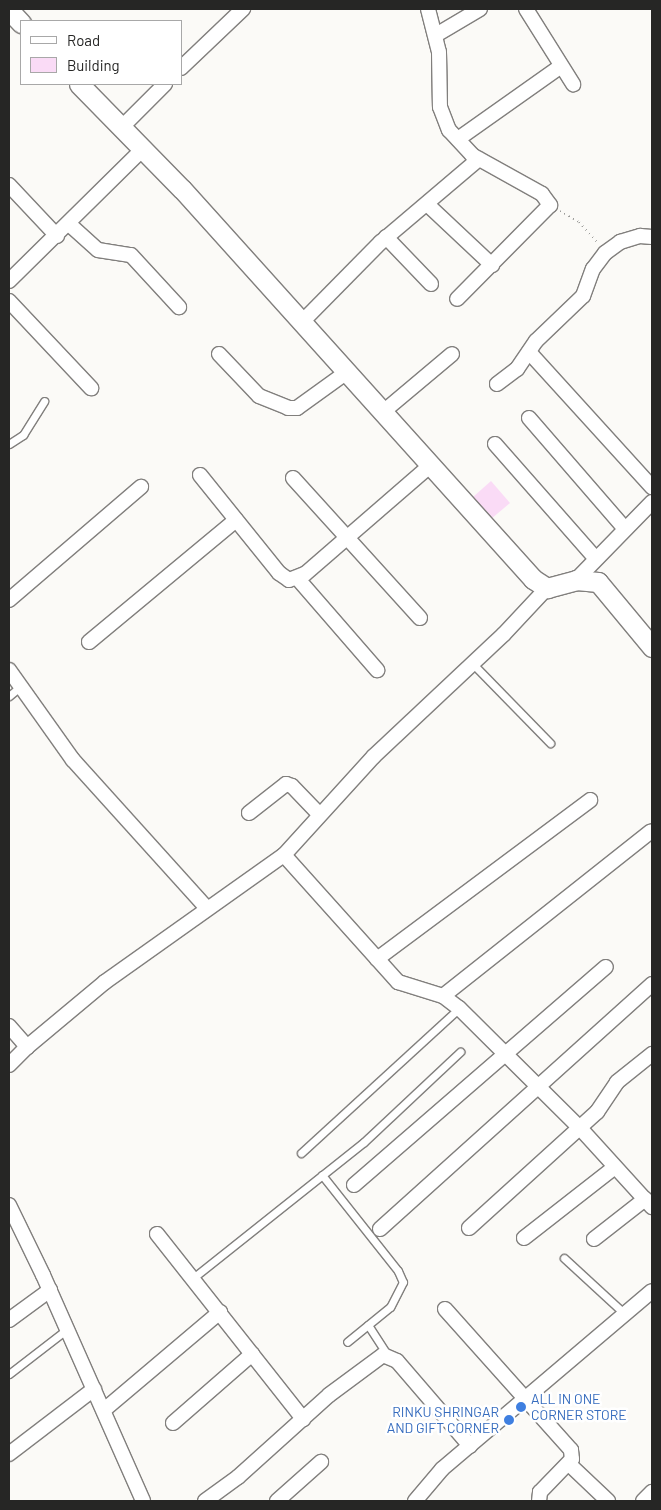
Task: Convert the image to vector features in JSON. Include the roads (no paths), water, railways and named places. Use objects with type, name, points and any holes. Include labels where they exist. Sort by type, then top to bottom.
[{"type":"main road","points":[[9,10],[20,22]]},
{"type":"main road","points":[[80,85],[143,149],[302,322],[533,579],[547,588],[576,580],[598,582],[652,647]]},
{"type":"street","points":[[182,67],[243,9]]},
{"type":"street","points":[[428,9],[436,35],[442,118],[458,139],[479,159],[542,194],[550,205],[457,299]]},
{"type":"street","points":[[436,35],[480,9]]},
{"type":"street","points":[[526,9],[573,84]]},
{"type":"street","points":[[458,139],[561,66]]},
{"type":"street","points":[[122,127],[164,85]]},
{"type":"street","points":[[9,281],[57,236],[143,149]]},
{"type":"street","points":[[302,322],[386,238],[428,205],[479,159]]},
{"type":"street","points":[[9,185],[57,236]]},
{"type":"street","points":[[428,205],[492,265]]},
{"type":"street","points":[[69,224],[98,250],[131,255],[178,308]]},
{"type":"street","points":[[498,384],[583,296],[593,269],[605,253],[620,242],[640,236],[652,237]]},
{"type":"street","points":[[386,238],[431,284]]},
{"type":"street","points":[[9,301],[91,388]]},
{"type":"street","points":[[529,352],[652,487]]},
{"type":"street","points":[[219,354],[259,396],[288,408],[297,408],[347,372]]},
{"type":"street","points":[[383,412],[452,354]]},
{"type":"street","points":[[529,418],[625,529]]},
{"type":"street","points":[[495,444],[595,558]]},
{"type":"street","points":[[200,476],[279,573],[290,580],[298,579],[431,465]]},
{"type":"street","points":[[293,478],[420,618]]},
{"type":"street","points":[[9,600],[141,487]]},
{"type":"street","points":[[576,580],[595,558],[652,502]]},
{"type":"street","points":[[90,642],[236,520]]},
{"type":"street","points":[[298,579],[377,670]]},
{"type":"street","points":[[9,1065],[27,1047],[105,982],[206,907],[284,855],[374,756],[472,663],[547,588]]},
{"type":"street","points":[[9,670],[73,760],[206,907]]},
{"type":"street","points":[[250,813],[286,784],[292,786],[320,815]]},
{"type":"street","points":[[377,959],[590,800]]},
{"type":"street","points":[[443,996],[651,831]]},
{"type":"street","points":[[284,855],[398,982],[443,996],[459,1008],[537,1089],[580,1128],[648,1203],[594,1239]]},
{"type":"street","points":[[354,1185],[502,1054],[606,967]]},
{"type":"street","points":[[380,1229],[652,984]]},
{"type":"street","points":[[9,1026],[27,1047]]},
{"type":"street","points":[[469,1228],[580,1128],[617,1082],[652,1054]]},
{"type":"street","points":[[524,1238],[616,1167]]},
{"type":"street","points":[[9,1205],[104,1410],[142,1501]]},
{"type":"street","points":[[157,1234],[303,1419]]},
{"type":"street","points":[[9,1320],[50,1290]]},
{"type":"street","points":[[415,1501],[442,1469],[652,1291]]},
{"type":"street","points":[[445,1309],[571,1450],[569,1464],[540,1492],[539,1501]]},
{"type":"street","points":[[104,1410],[220,1312]]},
{"type":"street","points":[[173,1423],[252,1354]]},
{"type":"street","points":[[205,1501],[238,1478],[303,1419],[377,1358],[387,1354],[397,1361],[470,1446]]},
{"type":"street","points":[[9,1454],[94,1389]]},
{"type":"street","points":[[278,1501],[321,1462]]},
{"type":"street","points":[[569,1464],[608,1501]]},
{"type":"street","points":[[643,1501],[652,1492]]},
{"type":"lane","points":[[9,444],[23,435],[44,401]]},
{"type":"lane","points":[[472,663],[550,743]]},
{"type":"lane","points":[[9,696],[20,686]]},
{"type":"lane","points":[[301,1153],[459,1008]]},
{"type":"lane","points":[[193,1278],[364,1142],[460,1052]]},
{"type":"lane","points":[[322,1175],[398,1270],[403,1282],[390,1307],[347,1342]]},
{"type":"lane","points":[[564,1258],[625,1314]]},
{"type":"lane","points":[[368,1325],[387,1354]]},
{"type":"lane","points":[[9,1374],[66,1330]]},
{"type":"place","name":"ALL IN ONE CORNER STORE","points":[[521,1407]]},
{"type":"place","name":"RINKU SHRINGAR AND GIFT CORNER","points":[[509,1420]]}]
